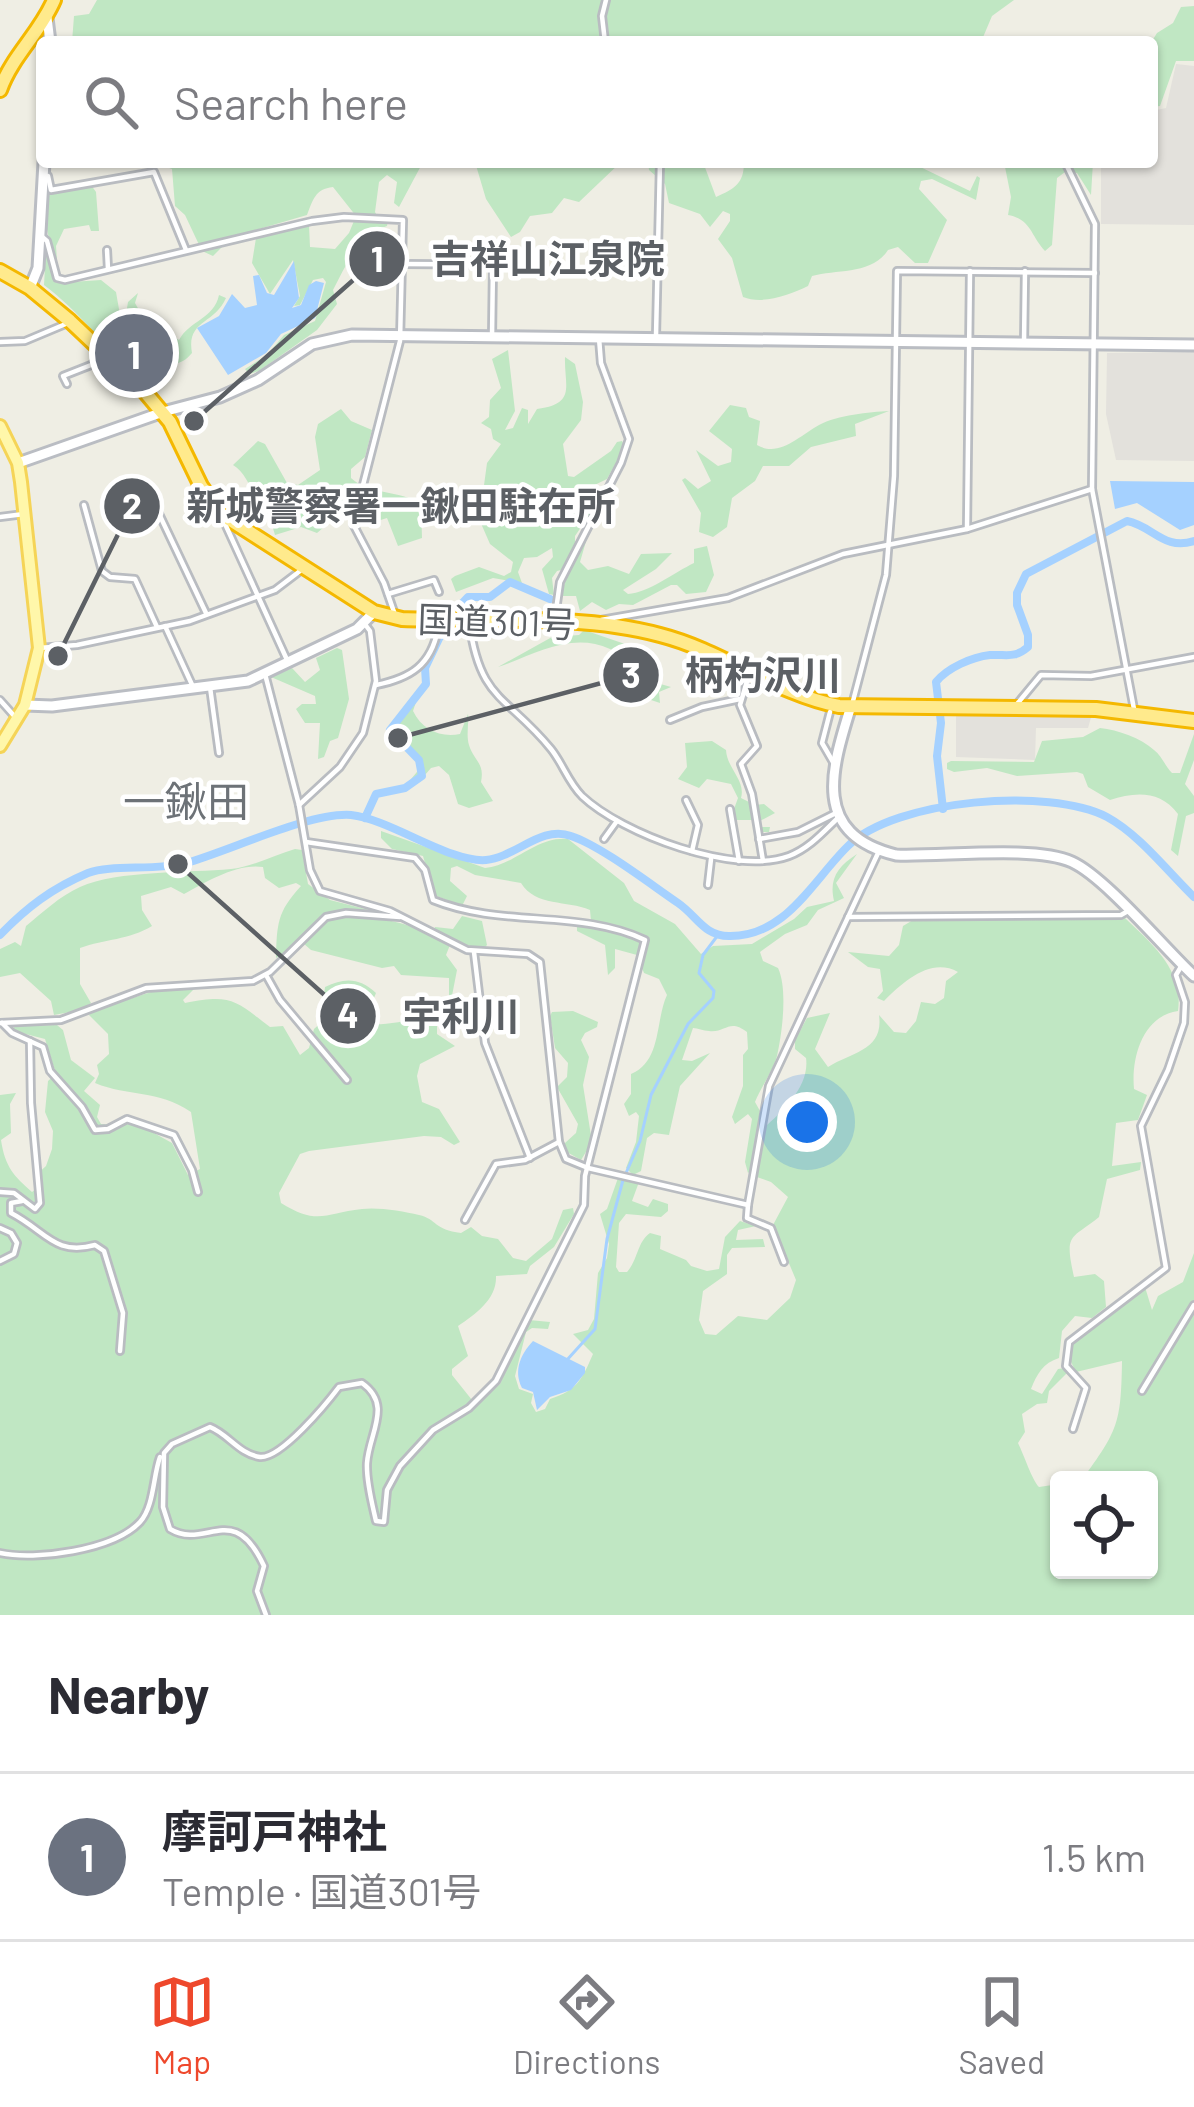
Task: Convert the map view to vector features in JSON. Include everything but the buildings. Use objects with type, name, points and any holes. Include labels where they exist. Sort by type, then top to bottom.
[{"type":"highway","points":[[46,30],[54,0]]},
{"type":"highway","points":[[0,90],[14,61],[36,40]]},
{"type":"highway","name":"国道301号","points":[[0,271],[30,288],[70,321],[163,412],[207,497],[221,514],[303,567],[369,618],[555,622],[658,634],[701,647],[805,698],[851,706],[1135,713],[1194,721]]},
{"type":"main road","points":[[0,426],[18,463],[39,648],[25,705],[0,746]]},
{"type":"street","points":[[604,36],[606,0]]},
{"type":"street","points":[[30,288],[38,268],[44,168]]},
{"type":"street","points":[[656,338],[660,168]]},
{"type":"street","points":[[1068,168],[1094,220],[1092,489],[1135,713]]},
{"type":"street","points":[[43,175],[48,176],[51,190],[154,172],[187,252]]},
{"type":"street","points":[[40,235],[47,241],[60,280],[312,220],[403,220],[400,336],[352,524],[388,594],[392,618]]},
{"type":"street","points":[[107,250],[108,272]]},
{"type":"street","points":[[403,263],[542,266]]},
{"type":"street","points":[[492,337],[493,265]]},
{"type":"street","points":[[967,529],[970,270]]},
{"type":"street","points":[[1024,343],[1025,271]]},
{"type":"street","points":[[1095,272],[897,272],[888,543],[879,607],[831,788],[850,831],[874,849],[917,856],[1054,856],[1086,870],[1194,976]]},
{"type":"street","points":[[0,342],[25,341],[70,321]]},
{"type":"street","points":[[18,463],[240,389],[322,340],[352,335],[1194,345]]},
{"type":"street","points":[[555,622],[560,582],[621,463],[628,439],[601,363],[599,338]]},
{"type":"street","points":[[67,384],[63,376],[91,365],[105,353]]},
{"type":"street","points":[[598,625],[614,615],[740,594],[832,557],[967,529],[1092,489]]},
{"type":"street","points":[[152,499],[207,615]]},
{"type":"street","points":[[84,505],[102,571],[110,578],[139,582],[194,689]]},
{"type":"street","points":[[880,517],[890,510]]},
{"type":"street","points":[[0,517],[25,514]]},
{"type":"street","points":[[221,514],[221,523],[288,662]]},
{"type":"street","points":[[39,648],[76,645],[207,615],[280,587],[303,567]]},
{"type":"street","points":[[388,594],[434,580],[439,592]]},
{"type":"street","points":[[25,705],[211,687],[265,674],[369,618],[376,685],[360,739],[300,808]]},
{"type":"street","points":[[376,685],[406,677],[422,666],[434,650],[438,629],[434,620]]},
{"type":"street","points":[[469,621],[481,675],[489,689],[553,752],[579,793],[617,820],[711,859],[763,861],[795,853],[839,814]]},
{"type":"street","points":[[1014,708],[1041,675],[1061,678],[1126,672],[1194,657]]},
{"type":"street","points":[[751,670],[740,699],[742,716],[756,742],[741,764],[752,794],[763,861]]},
{"type":"street","points":[[265,674],[300,808],[310,871],[320,890],[405,917],[474,952],[528,954],[540,962],[559,1142],[566,1159],[748,1204]]},
{"type":"street","points":[[211,687],[219,753]]},
{"type":"street","points":[[670,720],[701,706],[740,699]]},
{"type":"street","points":[[0,700],[17,719]]},
{"type":"street","points":[[830,712],[822,743],[834,763]]},
{"type":"street","points":[[686,800],[698,825],[692,851]]},
{"type":"street","points":[[730,809],[739,861]]},
{"type":"street","points":[[759,839],[798,832],[839,814]]},
{"type":"street","points":[[604,839],[617,820]]},
{"type":"street","points":[[0,1552],[20,1556],[55,1553],[122,1534],[144,1517],[164,1453],[172,1444],[210,1427],[245,1452],[269,1456],[324,1408],[339,1387],[362,1383],[371,1390],[379,1410],[367,1468],[374,1516],[384,1522],[384,1501],[400,1466],[433,1430],[470,1408],[499,1378],[584,1205],[588,1168],[645,940],[573,922],[466,913],[433,900],[425,870],[415,858],[306,842]]},
{"type":"street","points":[[784,1262],[771,1228],[747,1218],[769,1085],[874,849]]},
{"type":"street","points":[[708,885],[711,859]]},
{"type":"street","points":[[848,916],[1120,915],[1128,911]]},
{"type":"street","points":[[1,1023],[62,1020],[146,988],[233,983],[266,975],[326,917],[346,913],[405,917]]},
{"type":"street","points":[[474,952],[485,1042],[530,1158]]},
{"type":"street","points":[[1072,1430],[1086,1388],[1066,1366],[1070,1342],[1166,1268],[1142,1126],[1184,1023],[1185,1002],[1176,975],[1182,965]]},
{"type":"street","points":[[266,975],[280,1000],[347,1080]]},
{"type":"street","points":[[1,1023],[43,1048],[50,1072],[82,1107],[95,1130],[128,1119],[174,1135],[198,1192]]},
{"type":"street","points":[[0,1192],[14,1193],[34,1209],[40,1202],[30,1041]]},
{"type":"street","points":[[465,1220],[496,1164],[530,1158],[559,1142]]},
{"type":"street","points":[[22,1201],[11,1204],[11,1213],[61,1247],[76,1251],[95,1245],[104,1251],[123,1313],[120,1351]]},
{"type":"street","points":[[0,1228],[17,1243],[14,1254],[0,1261]]},
{"type":"street","points":[[1142,1391],[1194,1306]]},
{"type":"street","points":[[164,1453],[163,1507],[170,1529],[181,1535],[219,1529],[243,1536],[264,1566],[257,1591],[266,1615]]},
{"type":"shaded area","points":[[1176,64],[1194,66],[1194,225],[1101,224],[1101,168],[1158,168],[1158,110],[1166,108]]},
{"type":"shaded area","points":[[1194,352],[1194,461],[1116,460],[1106,414],[1107,353]]},
{"type":"shaded area","points":[[1092,714],[1088,728],[1036,728],[1035,760],[956,757],[956,715]]},
{"type":"green space","points":[[97,0],[1014,0],[992,16],[984,36],[72,36],[74,16],[89,14]]},
{"type":"green space","points":[[1194,6],[1194,61],[1176,61],[1158,106],[1155,36],[1173,23],[1181,7]]},
{"type":"green space","points":[[420,168],[399,207],[394,203],[397,182],[387,175],[379,182],[375,212],[380,221],[388,221],[387,226],[354,252],[333,290],[337,304],[317,330],[249,374],[245,369],[267,355],[284,335],[315,321],[326,282],[313,280],[300,305],[294,306],[300,296],[293,260],[270,294],[252,263],[256,238],[309,225],[310,247],[335,249],[356,216],[333,187],[327,188],[316,196],[307,215],[232,237],[213,256],[202,251],[185,215],[175,206],[172,169]]},
{"type":"green space","points":[[477,168],[615,168],[579,202],[564,198],[552,213],[530,216],[511,237],[486,199]]},
{"type":"green space","points":[[705,168],[716,197],[737,185],[743,168],[922,168],[970,191],[980,178],[976,200],[932,179],[921,181],[919,189],[947,220],[928,263],[915,263],[898,247],[873,264],[812,276],[808,286],[759,300],[743,297],[732,258],[718,239],[730,214],[723,211],[710,227],[700,214],[669,203],[665,184],[649,170]]},
{"type":"green space","points":[[1005,168],[1093,168],[1091,195],[1077,173],[1065,172],[1057,178],[1052,245],[1045,251],[1026,224],[1008,215],[1011,197]]},
{"type":"green space","points":[[91,185],[96,192],[99,231],[91,231],[89,225],[64,229],[56,246],[57,260],[51,265],[56,283],[101,280],[116,292],[120,315],[126,314],[128,302],[138,293],[135,303],[144,319],[179,340],[212,309],[219,295],[226,298],[193,334],[192,353],[184,361],[170,362],[138,333],[120,343],[128,361],[145,378],[139,378],[44,285],[50,243],[48,195]]},
{"type":"green space","points":[[508,350],[515,411],[505,430],[513,428],[522,408],[528,410],[528,424],[537,409],[563,398],[565,357],[575,364],[583,402],[581,420],[563,444],[568,476],[574,477],[617,442],[625,447],[607,479],[574,495],[576,509],[592,511],[575,536],[575,544],[580,545],[587,538],[580,562],[588,570],[608,566],[629,574],[641,554],[672,553],[623,590],[636,593],[694,563],[694,549],[707,546],[714,575],[706,592],[686,594],[671,585],[633,605],[606,610],[592,602],[580,611],[576,596],[561,596],[569,568],[557,571],[552,578],[554,595],[549,594],[542,569],[553,557],[552,548],[524,558],[518,572],[522,583],[493,578],[456,592],[451,579],[479,567],[504,576],[511,572],[513,562],[490,544],[476,512],[487,463],[501,444],[481,423],[489,417],[490,400],[501,388],[492,359]]},
{"type":"green space","points":[[730,405],[746,408],[749,417],[760,421],[757,445],[773,449],[835,419],[889,411],[855,424],[856,436],[811,447],[789,466],[763,466],[755,481],[732,498],[727,527],[713,537],[699,532],[701,513],[682,480],[698,489],[711,481],[696,450],[718,466],[731,462],[732,449],[709,431]]},
{"type":"green space","points":[[341,409],[351,421],[372,430],[365,457],[351,469],[351,478],[421,505],[422,538],[398,546],[387,518],[368,524],[359,506],[351,504],[317,533],[301,527],[275,535],[270,518],[233,465],[258,441],[265,444],[287,483],[298,485],[320,470],[318,424]]},
{"type":"green space","points":[[584,630],[625,644],[650,681],[671,687],[659,692],[660,703],[651,700],[644,682],[620,656],[595,644],[553,647],[498,667],[552,637],[579,635]]},
{"type":"green space","points":[[342,650],[349,699],[338,738],[330,741],[324,757],[318,759],[320,723],[305,723],[296,709],[316,704],[315,696],[271,677],[292,668],[305,682],[320,670],[316,658]]},
{"type":"green space","points":[[416,702],[417,718],[439,733],[460,734],[468,714],[469,745],[493,801],[469,808],[458,804],[449,775],[439,766],[418,783],[407,784],[421,767],[415,753],[393,731]]},
{"type":"green space","points":[[1100,728],[1143,742],[1172,773],[1180,773],[1194,734],[1194,760],[1185,784],[1194,796],[1194,813],[1186,816],[1178,856],[1171,850],[1178,814],[1155,797],[1129,795],[1110,800],[1088,787],[1083,774],[1077,772],[1017,776],[987,768],[947,769],[951,761],[1034,762],[1042,741],[1083,737]]},
{"type":"green space","points":[[712,741],[726,750],[741,798],[764,804],[775,813],[760,821],[762,827],[770,827],[769,832],[760,832],[756,820],[736,820],[738,798],[731,784],[707,779],[699,788],[678,779],[687,767],[685,743]]},
{"type":"green space","points":[[381,831],[485,868],[546,842],[568,839],[624,883],[634,901],[675,924],[701,954],[713,946],[752,944],[807,907],[834,901],[836,874],[857,854],[836,883],[844,898],[818,910],[807,925],[760,952],[763,961],[778,968],[783,1012],[777,1056],[755,1102],[760,1111],[751,1170],[748,1173],[745,1162],[752,1119],[748,1114],[735,1124],[732,1117],[743,1086],[747,1032],[736,1026],[715,1031],[693,1028],[682,1060],[710,1053],[680,1086],[669,1135],[654,1133],[647,1138],[641,1171],[633,1175],[626,1168],[639,1116],[636,1112],[629,1116],[624,1104],[631,1094],[631,1074],[653,1050],[667,995],[659,979],[644,973],[637,955],[615,949],[615,968],[608,975],[605,945],[577,931],[577,926],[591,921],[590,910],[535,896],[521,883],[475,875],[457,866],[451,868],[450,881],[467,896],[462,906],[434,895],[423,856],[392,849],[381,838]]},
{"type":"green space","points":[[302,850],[308,884],[330,900],[381,913],[329,916],[276,958],[280,919],[301,886],[279,888],[265,878],[263,867],[243,868],[184,894],[171,887],[141,896],[142,910],[152,926],[80,948],[80,984],[91,1003],[81,1010],[54,1015],[51,1001],[20,973],[0,977],[0,949],[15,942],[21,946],[26,926],[80,887],[134,875],[239,868]]},
{"type":"green space","points":[[350,916],[394,921],[432,935],[435,927],[453,929],[462,916],[482,921],[487,945],[482,950],[452,940],[446,955],[457,970],[450,1006],[437,1034],[455,1046],[420,1064],[417,1076],[422,1102],[439,1109],[460,1142],[454,1145],[441,1137],[424,1136],[309,1151],[300,1154],[279,1193],[281,1203],[313,1216],[383,1209],[425,1217],[452,1232],[471,1227],[482,1236],[498,1239],[513,1258],[526,1261],[552,1239],[563,1210],[573,1208],[554,1247],[527,1274],[496,1276],[489,1299],[458,1326],[468,1356],[452,1369],[452,1375],[476,1405],[500,1384],[529,1320],[550,1322],[548,1329],[526,1332],[515,1376],[519,1389],[533,1394],[536,1412],[578,1382],[593,1354],[573,1334],[588,1330],[594,1319],[598,1273],[609,1244],[600,1214],[607,1209],[618,1178],[639,1182],[632,1201],[648,1207],[653,1199],[668,1204],[661,1217],[626,1214],[619,1223],[619,1272],[627,1272],[650,1233],[661,1236],[660,1249],[691,1266],[719,1269],[725,1237],[740,1221],[756,1226],[738,1230],[736,1240],[763,1239],[765,1247],[732,1248],[727,1274],[703,1291],[699,1320],[705,1334],[716,1335],[738,1316],[767,1320],[790,1298],[796,1280],[773,1225],[788,1197],[757,1177],[764,1128],[794,1097],[804,1078],[806,1058],[795,1049],[795,1040],[807,1018],[830,1013],[815,1049],[828,1067],[872,1043],[879,1015],[894,1032],[906,1033],[916,1021],[921,1002],[935,1004],[944,998],[946,981],[958,972],[928,969],[884,1001],[877,998],[883,991],[880,969],[868,967],[848,952],[889,956],[899,945],[903,926],[913,920],[1125,918],[1171,970],[1178,1011],[1166,1014],[1148,1029],[1137,1052],[1134,1089],[1147,1095],[1138,1120],[1116,1123],[1112,1166],[1141,1162],[1140,1170],[1107,1179],[1099,1217],[1070,1244],[1074,1277],[1095,1274],[1104,1281],[1106,1307],[1092,1318],[1075,1316],[1062,1331],[1059,1358],[1041,1370],[1031,1389],[1042,1394],[1058,1369],[1065,1368],[1067,1373],[1049,1391],[1047,1403],[1022,1414],[1025,1432],[1018,1443],[1039,1487],[1050,1485],[1050,1579],[1158,1579],[1158,1471],[1088,1471],[1115,1425],[1122,1361],[1076,1372],[1068,1356],[1074,1338],[1145,1287],[1152,1310],[1158,1296],[1183,1282],[1194,1253],[1194,1615],[0,1615],[0,1095],[16,1093],[10,1104],[11,1133],[1,1140],[11,1170],[32,1192],[35,1176],[46,1166],[52,1149],[53,1131],[45,1112],[48,1081],[56,1074],[45,1039],[14,1031],[14,1026],[57,1025],[63,1030],[71,1060],[95,1078],[84,1091],[100,1105],[97,1117],[101,1124],[112,1125],[125,1117],[172,1143],[188,1175],[200,1169],[191,1112],[155,1096],[95,1083],[97,1065],[109,1054],[108,1034],[89,1015],[92,1011],[151,992],[194,989],[185,1003],[213,999],[240,1005],[270,1027],[283,1026],[300,1055],[309,1048],[314,1029],[334,1011],[324,995],[325,987],[332,984],[358,982],[376,993],[365,1020],[368,1024],[413,1019],[449,998],[449,978],[401,975],[394,966],[382,968],[311,950],[303,943],[319,926]]},
{"type":"green space","points":[[573,1011],[598,1022],[581,1040],[589,1057],[583,1085],[592,1142],[581,1160],[565,1151],[578,1124],[557,1087],[567,1077],[568,1063],[555,1048],[550,1016]]},
{"type":"water","points":[[294,261],[299,298],[292,308],[301,305],[309,285],[324,283],[315,318],[281,334],[266,353],[228,375],[197,328],[219,316],[232,294],[245,308],[257,305],[253,276],[259,275],[267,293],[274,295]]},
{"type":"water","points":[[1110,481],[1194,482],[1194,525],[1180,530],[1137,503],[1115,509]]},
{"type":"water","points":[[533,1341],[585,1367],[571,1390],[550,1397],[537,1410],[533,1392],[522,1388],[518,1375],[522,1357]]},
{"type":"waterway","points":[[943,809],[936,682],[968,661],[1014,655],[1028,647],[1017,605],[1026,574],[1127,521],[1175,543],[1194,541]]},
{"type":"waterway","points":[[450,616],[468,597],[490,597],[510,582],[550,599]]},
{"type":"waterway","points":[[365,818],[376,794],[405,788],[422,776],[419,760],[390,730],[426,684],[425,668],[446,624]]},
{"type":"waterway","points":[[0,935],[40,900],[88,873],[186,863],[292,826],[351,815],[471,859],[497,858],[549,835],[571,836],[625,866],[707,929],[729,936],[749,934],[782,917],[848,846],[870,830],[900,817],[974,803],[1049,802],[1107,817],[1142,843],[1194,897]]},
{"type":"waterway","points":[[566,1361],[595,1329],[607,1239],[623,1180],[640,1141],[651,1095],[688,1024],[713,998],[714,991],[699,973],[703,955],[718,935]]},
{"type":"place","name":"摩訶戸神社","points":[[134,353]]},
{"type":"place","name":"吉祥山江泉院","points":[[194,421]]},
{"type":"place","name":"新城警察署一鍬田駐在所","points":[[58,656]]},
{"type":"place","name":"柄杓沢川","points":[[398,738]]},
{"type":"place","name":"宇利川","points":[[178,864]]},
{"type":"district","name":"一鍬田","points":[[186,802]]}]
